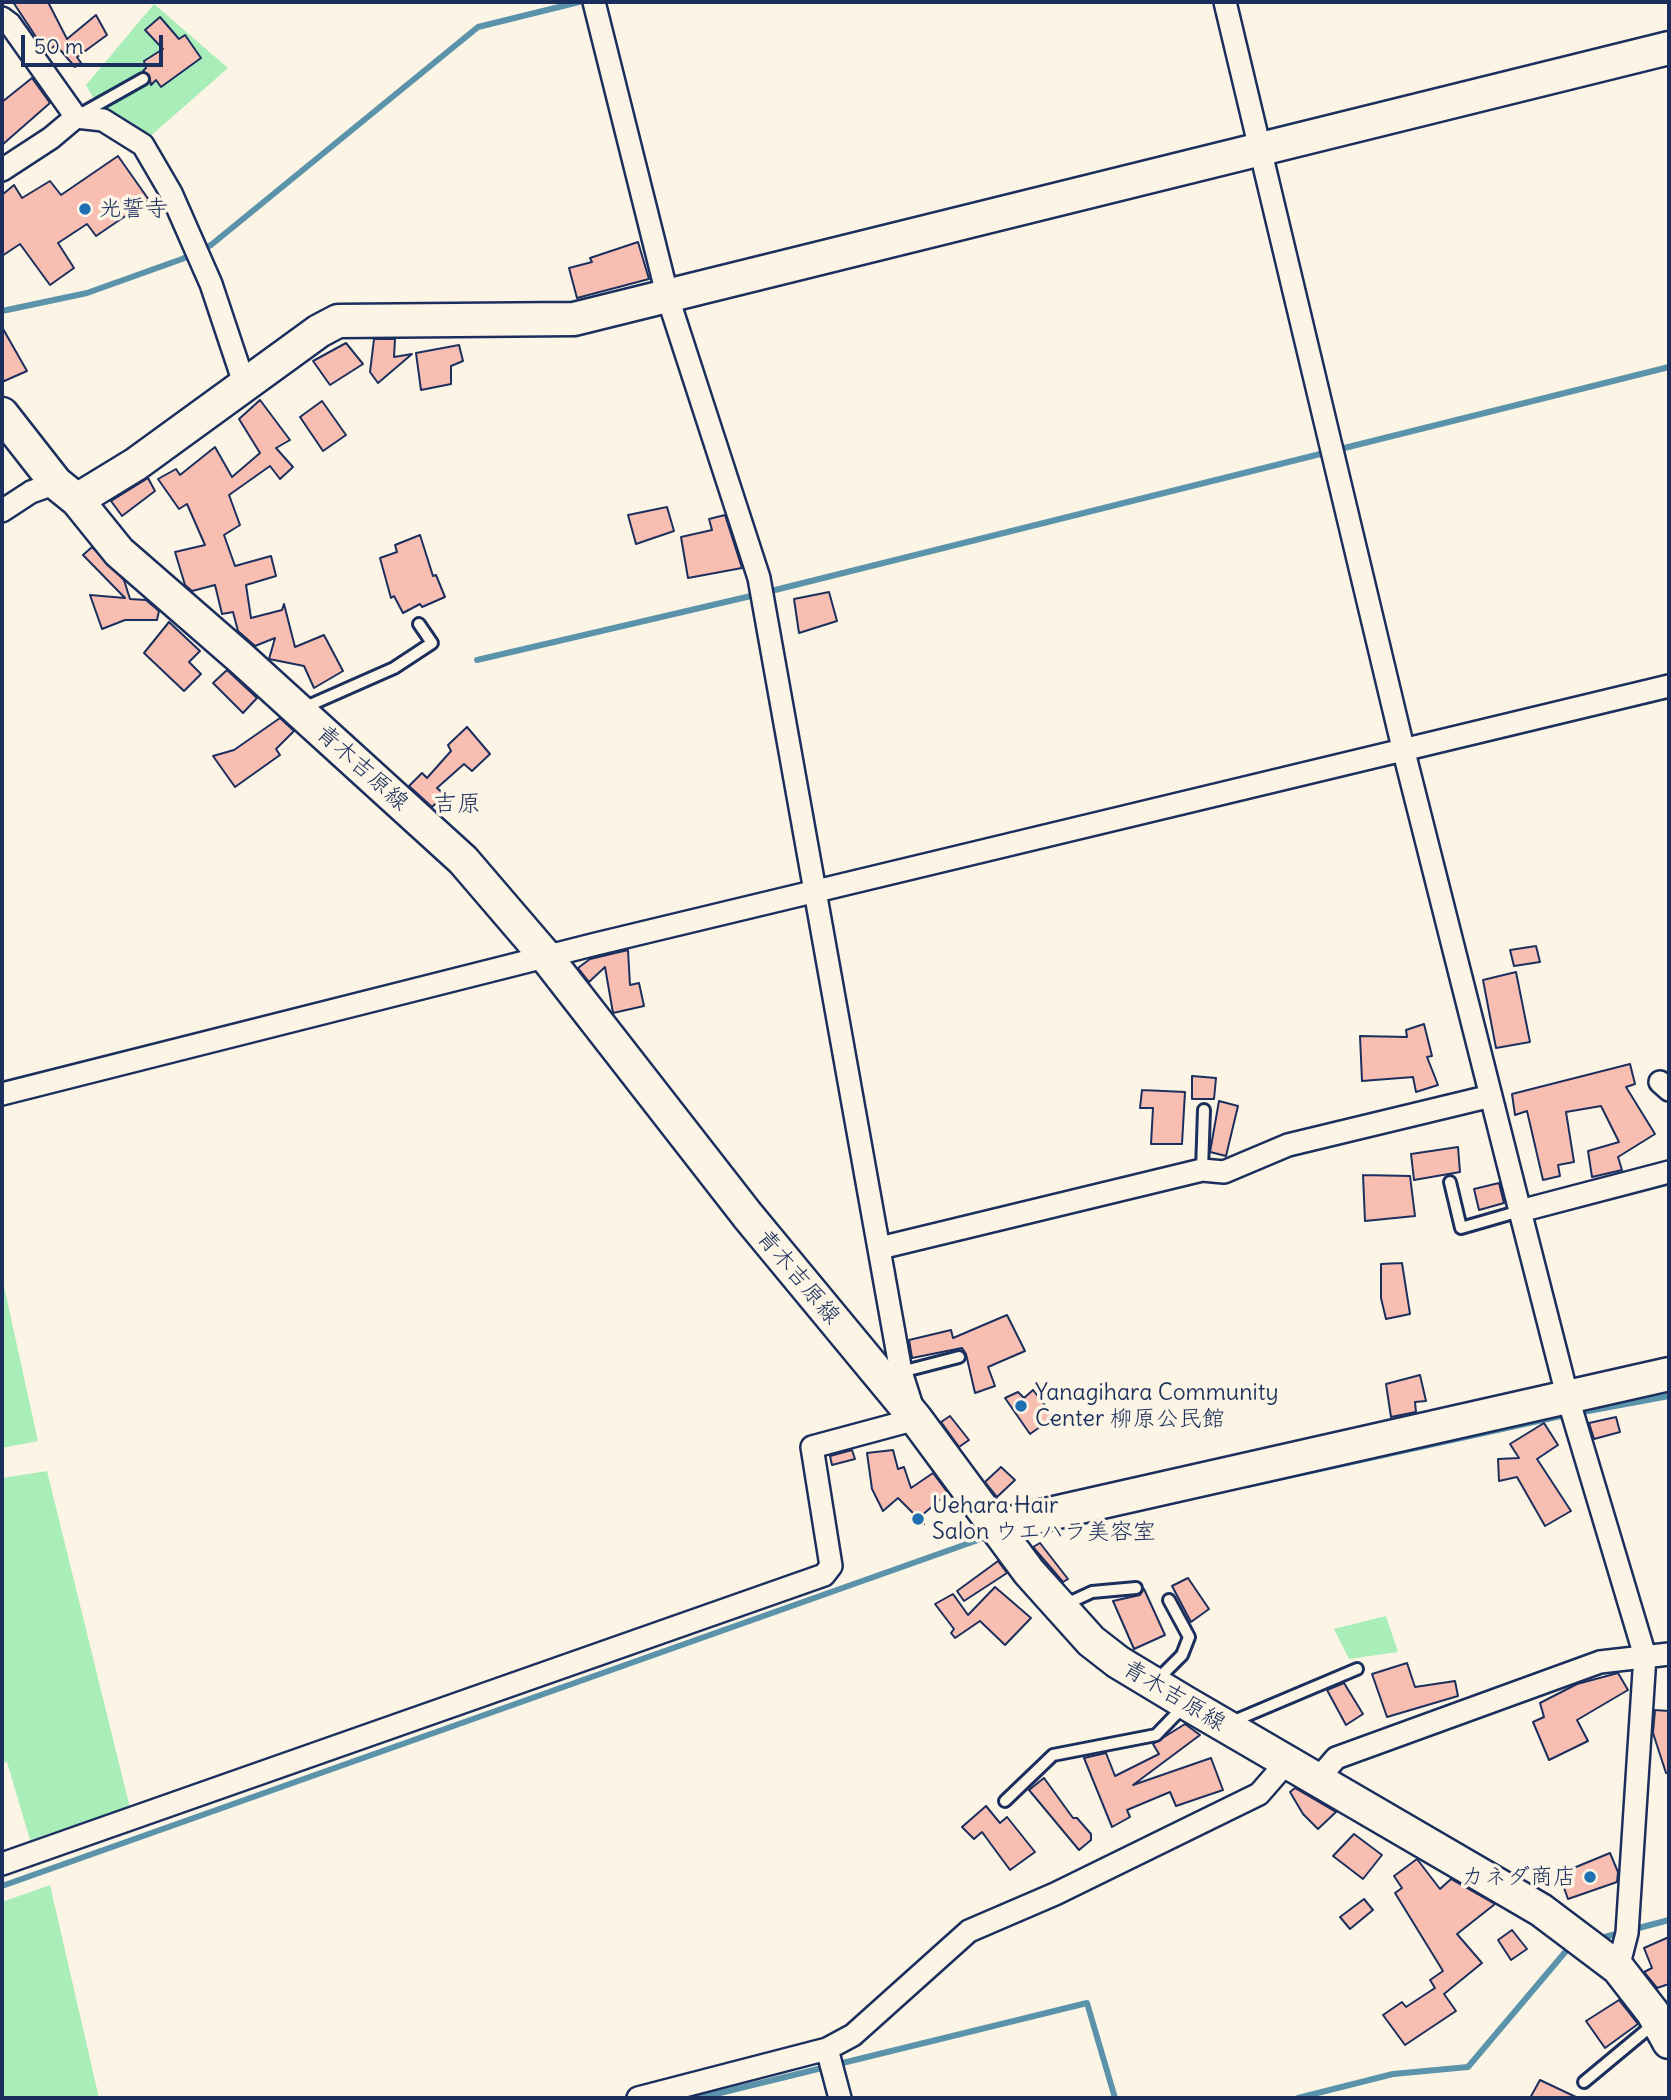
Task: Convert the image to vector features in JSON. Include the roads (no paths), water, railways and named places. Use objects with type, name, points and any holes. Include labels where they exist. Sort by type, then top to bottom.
[{"type":"street","points":[[2,1864],[824,1575],[831,1566],[812,1447],[916,1419],[901,1372],[759,578],[668,298],[594,2]]},
{"type":"street","points":[[1225,2],[1404,752],[1520,1211],[1567,1395],[1645,1656],[1628,1933],[1618,1968]]},
{"type":"street","points":[[2,18],[10,24],[28,54],[76,117],[103,120],[143,145],[171,193],[211,284],[245,386]]},
{"type":"street","points":[[2,511],[31,492],[66,491],[136,464],[319,331],[338,321],[574,319],[668,298],[1669,48]]},
{"type":"street","points":[[2,170],[51,138],[76,117]]},
{"type":"street","name":"青木吉原線","points":[[2,414],[119,552],[299,710],[463,860],[547,958],[748,1216],[916,1419],[1058,1607],[1091,1641],[1153,1684],[1223,1726],[1541,1910],[1618,1968],[1665,2025]]},
{"type":"street","points":[[2,1094],[596,944],[1404,752],[1669,686]]},
{"type":"street","points":[[880,1248],[1202,1171],[1224,1172],[1288,1145],[1491,1096]]},
{"type":"street","points":[[1520,1211],[1669,1172]]},
{"type":"street","points":[[996,1526],[1669,1374]]},
{"type":"street","points":[[1318,1779],[1336,1758],[1600,1662],[1669,1654]]},
{"type":"street","points":[[638,2098],[827,2049],[853,2035],[969,1931],[1055,1894],[1259,1794],[1286,1763]]},
{"type":"street","points":[[827,2049],[840,2098]]},
{"type":"lane","points":[[76,117],[143,79]]},
{"type":"lane","points":[[299,710],[394,668],[432,643],[419,624]]},
{"type":"lane","points":[[1202,1171],[1204,1110]]},
{"type":"lane","points":[[1450,1182],[1461,1228],[1520,1211]]},
{"type":"lane","points":[[901,1372],[959,1357]]},
{"type":"lane","points":[[1058,1607],[1093,1592],[1136,1588]]},
{"type":"lane","points":[[1153,1684],[1182,1655],[1189,1637],[1169,1600]]},
{"type":"lane","points":[[1223,1726],[1357,1669]]},
{"type":"lane","points":[[1005,1801],[1053,1755],[1156,1735],[1186,1703]]},
{"type":"lane","points":[[1584,2082],[1665,2025]]},
{"type":"waterway","points":[[2,311],[87,293],[182,259],[211,245],[478,27],[579,2]]},
{"type":"waterway","points":[[477,660],[751,596],[1669,367]]},
{"type":"waterway","points":[[1247,1485],[1561,1416],[1669,1396]]},
{"type":"waterway","points":[[2,1886],[992,1535]]},
{"type":"waterway","points":[[1597,1939],[1669,1920]]},
{"type":"waterway","points":[[1298,2098],[1393,2074],[1468,2067],[1572,1944]]},
{"type":"waterway","points":[[700,2098],[1087,2003],[1115,2098]]},
{"type":"place","name":"光誓寺","points":[[85,209]]},
{"type":"place","name":"Yanagihara Community Center 柳原公民館","points":[[1021,1406]]},
{"type":"place","name":"Uehara Hair Salon ウエハラ美容室","points":[[918,1519]]},
{"type":"place","name":"カネダ商店","points":[[1590,1877]]},
{"type":"district","name":"吉原","points":[[457,804]]}]
